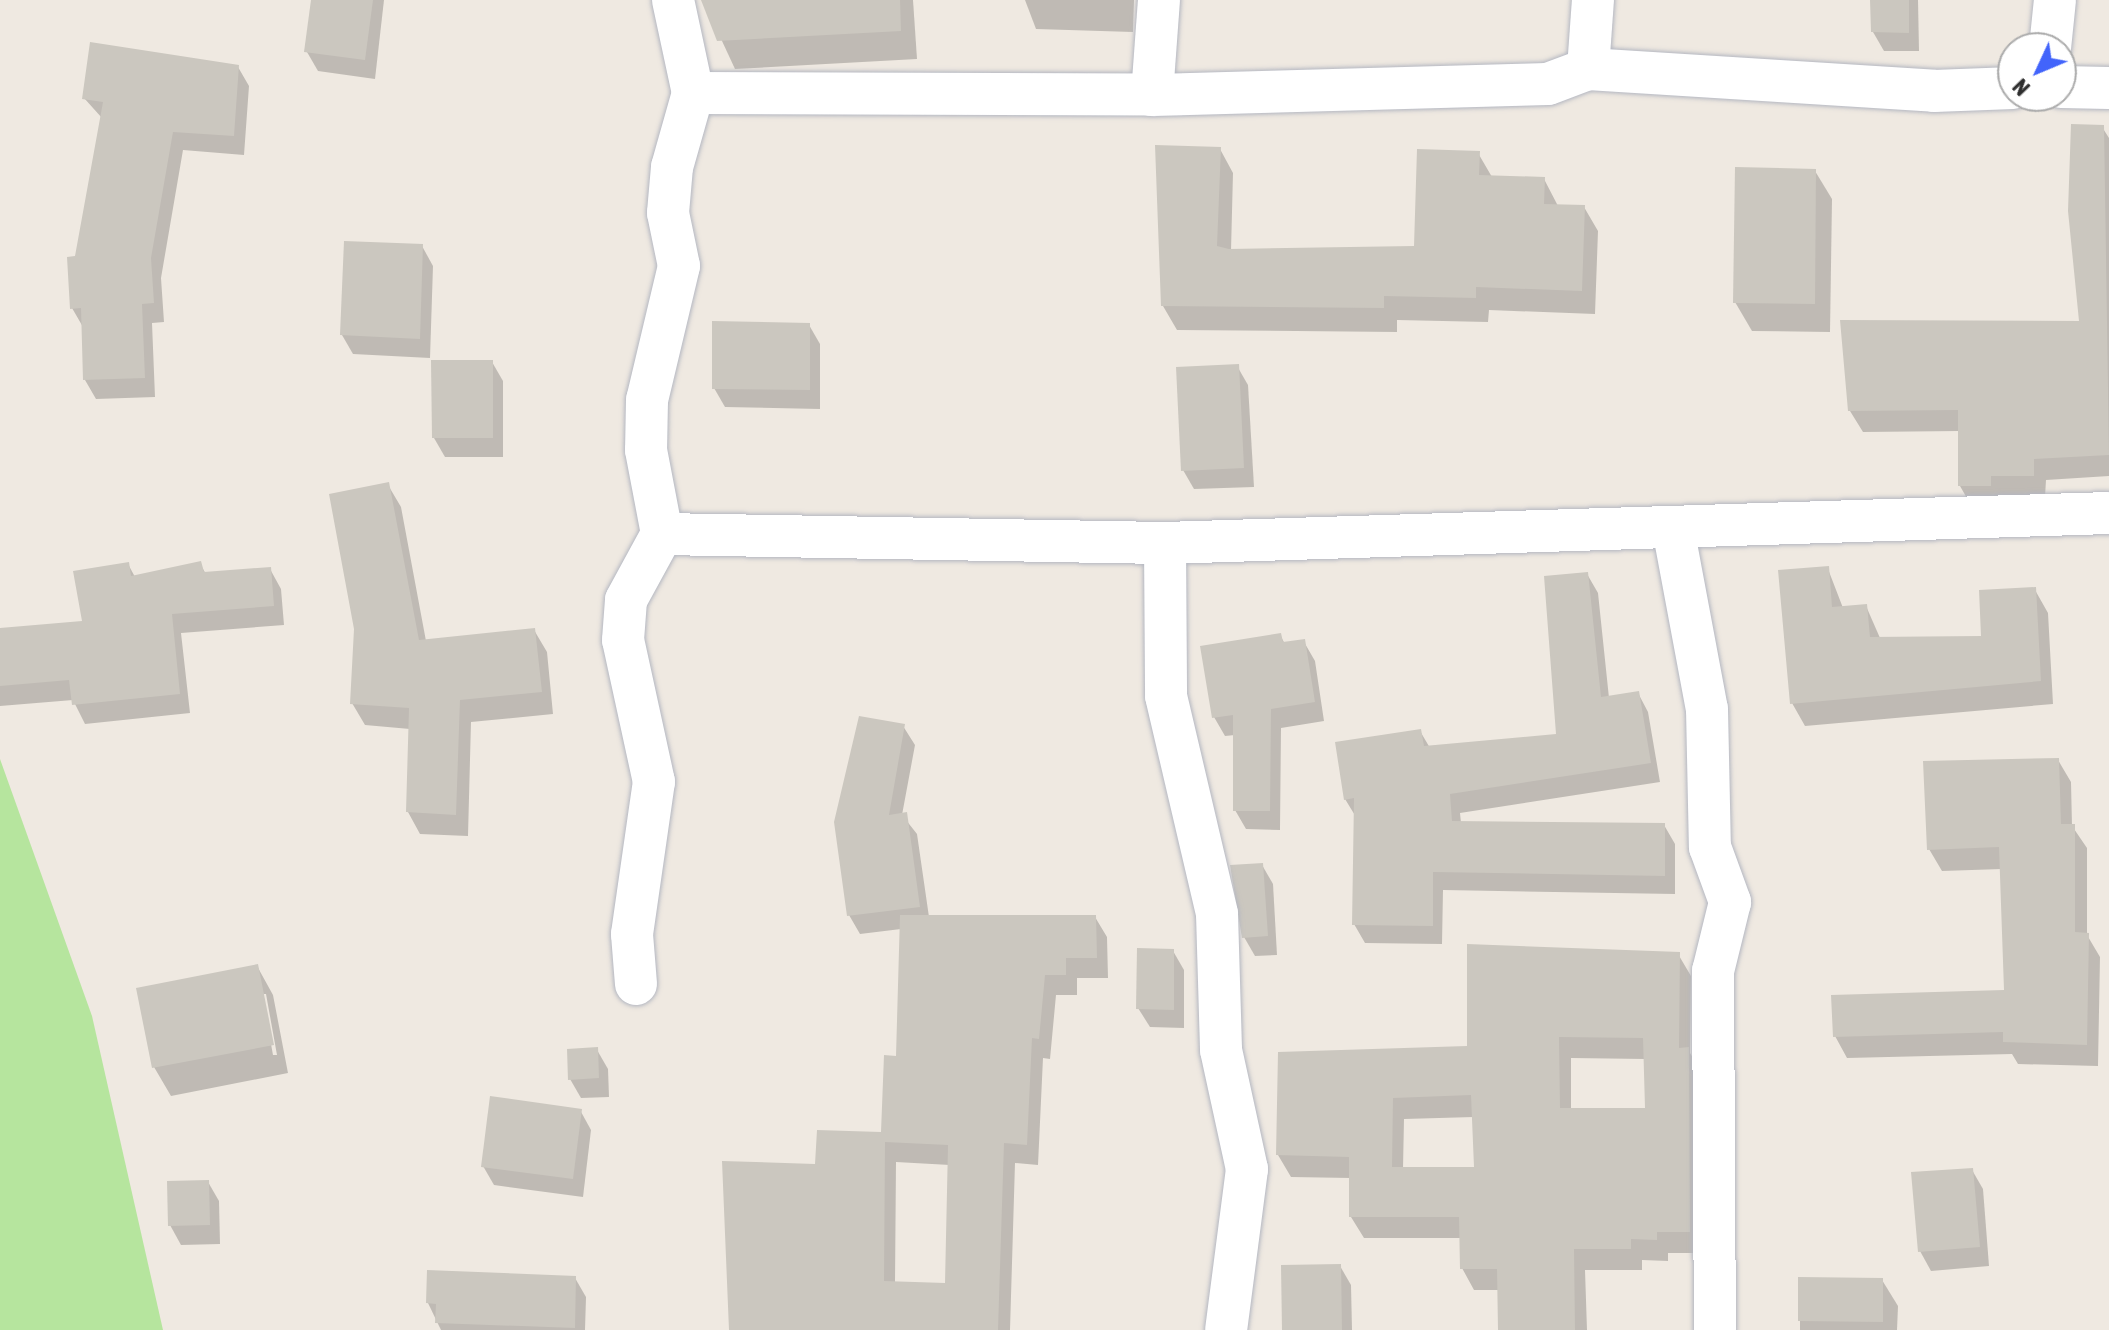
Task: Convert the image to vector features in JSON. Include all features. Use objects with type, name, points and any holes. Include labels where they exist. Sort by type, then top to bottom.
[{"type":"street","points":[[636,984],[632,934],[654,782],[623,640],[626,600],[662,534],[646,450],[647,400],[679,266],[668,213],[672,167],[693,93],[673,0]]},
{"type":"street","points":[[1152,95],[1159,0]]},
{"type":"street","points":[[1588,69],[1593,0]]},
{"type":"street","points":[[2052,32],[2055,0]]},
{"type":"street","points":[[693,93],[1152,95],[1548,84],[1588,69],[1934,91],[1997,89]]},
{"type":"street","points":[[2077,87],[2109,88]]},
{"type":"street","points":[[662,534],[1165,543],[2109,513]]},
{"type":"street","points":[[1673,528],[1707,709],[1710,847],[1730,902],[1713,971],[1715,1330]]},
{"type":"street","points":[[1165,543],[1166,696],[1217,914],[1221,1050],[1247,1169],[1226,1330]]},
{"type":"green space","points":[[0,759],[92,1016],[163,1330],[0,1330]]},
{"type":"building","points":[[311,0],[373,0],[365,60],[304,52]]},
{"type":"building","points":[[701,0],[900,0],[901,31],[717,41]]},
{"type":"building","points":[[1870,0],[1909,0],[1909,33],[1871,32]]},
{"type":"building","points":[[90,42],[239,65],[234,136],[173,132],[151,258],[154,303],[142,304],[145,378],[83,380],[81,308],[70,309],[67,257],[75,256],[103,102],[82,99]]},
{"type":"building","points":[[2071,124],[2104,125],[2109,455],[2034,459],[2034,476],[1991,476],[1991,486],[1958,486],[1958,410],[1848,411],[1840,320],[2079,321],[2068,211]]},
{"type":"building","points":[[1155,145],[1221,147],[1217,246],[1229,249],[1414,246],[1417,149],[1480,151],[1479,175],[1545,177],[1544,204],[1585,205],[1582,291],[1476,287],[1476,298],[1384,296],[1384,308],[1161,306]]},
{"type":"building","points":[[1735,167],[1816,169],[1815,304],[1733,303]]},
{"type":"building","points":[[344,241],[423,244],[420,339],[340,335]]},
{"type":"building","points":[[712,321],[810,323],[810,390],[712,389]]},
{"type":"building","points":[[431,360],[493,360],[493,438],[432,438]]},
{"type":"building","points":[[1239,364],[1244,468],[1181,471],[1176,367]]},
{"type":"building","points":[[389,482],[419,640],[535,628],[542,692],[460,700],[456,815],[406,812],[409,708],[350,704],[354,629],[329,494]]},
{"type":"building","points":[[201,561],[204,572],[271,567],[274,606],[172,614],[180,694],[72,705],[69,680],[0,686],[0,628],[82,621],[73,571],[129,562],[131,576]]},
{"type":"building","points":[[1829,566],[1832,607],[1867,604],[1870,637],[1981,636],[1979,590],[2036,587],[2041,681],[1790,704],[1778,570]]},
{"type":"building","points":[[1588,572],[1601,697],[1639,691],[1651,763],[1450,794],[1452,821],[1665,823],[1665,876],[1433,872],[1433,926],[1352,925],[1354,798],[1344,800],[1335,742],[1421,729],[1424,746],[1556,734],[1544,576]]},
{"type":"building","points":[[1281,633],[1283,642],[1305,639],[1315,702],[1271,709],[1270,811],[1233,811],[1233,715],[1212,718],[1200,646]]},
{"type":"building","points":[[859,716],[905,724],[889,815],[907,812],[920,907],[847,916],[834,822]]},
{"type":"building","points":[[2059,758],[2061,824],[2075,824],[2075,932],[2089,933],[2087,1045],[2003,1042],[2003,1032],[1833,1037],[1831,995],[2004,990],[1999,847],[1927,850],[1923,761]]},
{"type":"building","points":[[1263,863],[1268,936],[1242,938],[1230,865]]},
{"type":"building","points":[[900,915],[1096,915],[1097,958],[1066,958],[1066,975],[1045,975],[1039,1039],[1032,1038],[1027,1145],[1004,1143],[998,1330],[729,1330],[722,1161],[815,1164],[817,1130],[881,1132],[884,1055],[896,1056]],"holes":[[[885,1142],[948,1145],[945,1283],[884,1281]]]},
{"type":"building","points":[[1467,944],[1680,952],[1679,1048],[1689,1047],[1690,1232],[1657,1232],[1657,1240],[1631,1239],[1631,1249],[1574,1249],[1575,1330],[1498,1330],[1497,1269],[1460,1269],[1459,1217],[1349,1217],[1349,1157],[1276,1155],[1278,1052],[1467,1046]],"holes":[[[1559,1037],[1643,1038],[1645,1108],[1560,1108]],[[1471,1095],[1474,1167],[1392,1167],[1393,1098]]]},
{"type":"building","points":[[1137,948],[1174,949],[1174,1010],[1136,1009]]},
{"type":"building","points":[[258,964],[274,1045],[152,1068],[136,988]]},
{"type":"building","points":[[598,1047],[599,1078],[568,1080],[567,1049]]},
{"type":"building","points":[[490,1096],[582,1109],[573,1179],[481,1167]]},
{"type":"building","points":[[1973,1168],[1980,1247],[1918,1252],[1911,1172]]},
{"type":"building","points":[[209,1180],[210,1225],[168,1226],[167,1181]]},
{"type":"building","points":[[1341,1264],[1342,1330],[1282,1330],[1281,1265]]},
{"type":"building","points":[[427,1270],[576,1276],[575,1328],[435,1323],[436,1304],[426,1303]]},
{"type":"building","points":[[1798,1277],[1883,1278],[1883,1322],[1798,1321]]}]
